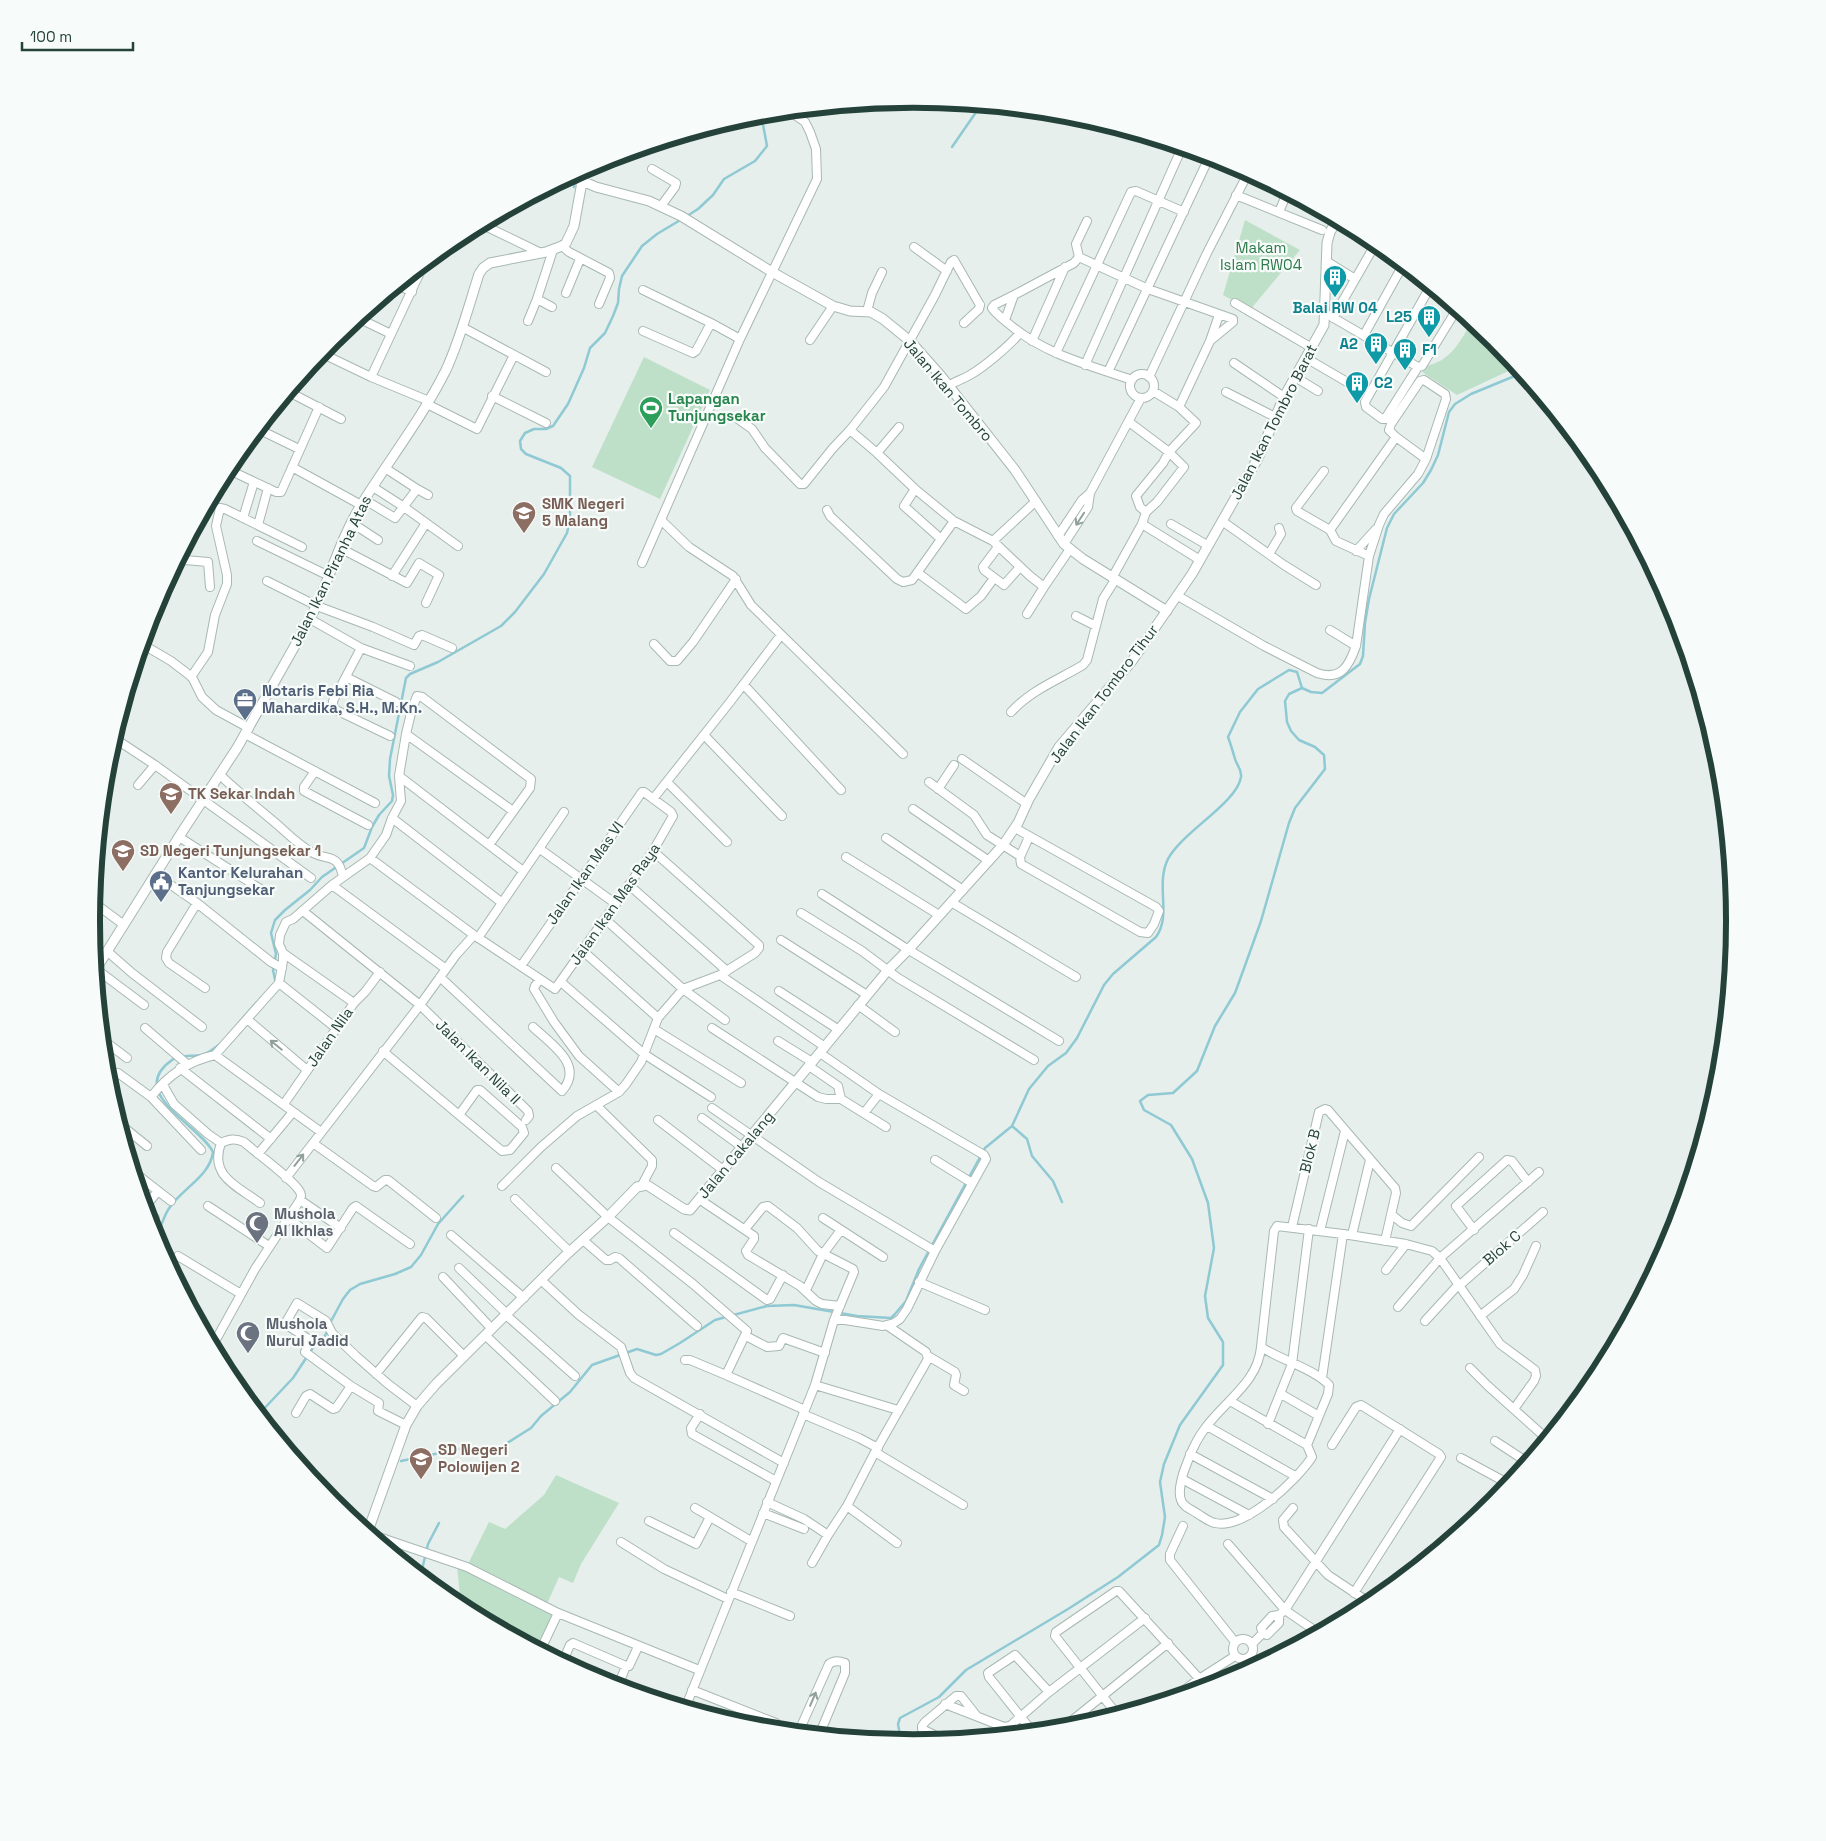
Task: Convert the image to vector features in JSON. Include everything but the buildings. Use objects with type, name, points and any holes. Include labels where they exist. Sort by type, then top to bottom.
[{"type":"street","points":[[642,562],[740,339],[817,180],[816,149],[805,122],[796,116]]},
{"type":"street","points":[[1085,365],[1180,153]]},
{"type":"street","points":[[1108,372],[1206,164]]},
{"type":"street","points":[[652,169],[676,183],[661,206]]},
{"type":"street","name":"Jalan Ikan Tombro","points":[[587,176],[596,187],[641,198],[681,216],[772,272],[833,306],[850,311],[867,311],[883,319],[910,341],[948,386],[1015,470],[1064,543],[1082,559],[1167,611]]},
{"type":"street","points":[[583,177],[574,226],[568,240],[562,246],[569,252],[610,274],[599,304]]},
{"type":"street","points":[[1150,377],[1244,181]]},
{"type":"street","points":[[1056,353],[1098,266],[1130,193],[1135,191],[1184,212]]},
{"type":"street","points":[[1236,195],[1322,230]]},
{"type":"street","points":[[1279,212],[1285,197]]},
{"type":"street","points":[[1079,257],[1076,244],[1087,221]]},
{"type":"street","name":"Jalan Ikan Tombro Barat","points":[[1167,611],[1200,560],[1258,458],[1284,397],[1329,316],[1326,261],[1328,236],[1334,225]]},
{"type":"street","points":[[489,228],[541,253]]},
{"type":"street","name":"Jalan Ikan Piranha Atas","points":[[102,961],[247,731],[310,619],[352,522],[428,403],[446,368],[483,268],[490,262],[541,253],[562,246]]},
{"type":"street","points":[[914,247],[946,270]]},
{"type":"street","points":[[528,321],[537,300],[553,250]]},
{"type":"street","points":[[1372,250],[1355,279],[1329,316],[1420,367]]},
{"type":"street","points":[[1079,257],[1148,289],[1233,319],[1234,321],[1210,341]]},
{"type":"street","points":[[980,305],[992,306],[1075,262],[1079,257]]},
{"type":"street","points":[[566,294],[580,258]]},
{"type":"street","points":[[738,419],[752,428],[765,448],[803,485],[884,387],[946,270],[954,260],[980,305]]},
{"type":"street","points":[[1326,261],[1355,279]]},
{"type":"street","points":[[1032,341],[1065,267]]},
{"type":"street","points":[[1364,335],[1400,270]]},
{"type":"street","points":[[867,311],[870,298],[882,272]]},
{"type":"street","points":[[371,377],[419,275]]},
{"type":"street","points":[[403,288],[412,292]]},
{"type":"street","points":[[643,290],[712,323],[740,339]]},
{"type":"street","points":[[1427,292],[1365,402],[1364,405],[1368,410],[1382,419],[1388,416],[1454,314]]},
{"type":"street","points":[[1005,320],[1014,295]]},
{"type":"street","points":[[537,300],[552,306]]},
{"type":"street","points":[[1235,303],[1312,348]]},
{"type":"street","points":[[964,323],[979,309],[980,305]]},
{"type":"street","points":[[810,340],[833,306]]},
{"type":"street","points":[[992,306],[994,311],[1032,341],[1085,365],[1132,380]]},
{"type":"street","points":[[1179,407],[1210,341],[1219,314]]},
{"type":"street","points":[[364,321],[392,334]]},
{"type":"street","points":[[643,331],[692,353],[696,350],[712,323]]},
{"type":"street","points":[[462,327],[546,372]]},
{"type":"street","points":[[948,386],[960,378],[970,375],[1011,343],[1020,333]]},
{"type":"street","points":[[328,356],[428,403],[477,429],[514,355]]},
{"type":"street","points":[[1306,358],[1347,382]]},
{"type":"street","points":[[1234,363],[1284,397]]},
{"type":"street","points":[[1140,374],[1150,377],[1154,383],[1153,391],[1148,396],[1141,398],[1132,391],[1132,380],[1140,374]]},
{"type":"street","points":[[1295,377],[1318,391]]},
{"type":"street","points":[[1178,596],[1264,646],[1317,673],[1326,676],[1339,673],[1351,659],[1356,646],[1369,556],[1379,525],[1384,514],[1414,480],[1426,460],[1446,399],[1445,394],[1439,389],[1428,382],[1420,381],[1390,428],[1390,431],[1426,460]]},
{"type":"street","points":[[1146,512],[1140,507],[1136,496],[1163,463],[1169,452],[1196,423],[1179,407],[1153,391]]},
{"type":"street","points":[[1226,392],[1275,416]]},
{"type":"street","points":[[294,394],[341,419]]},
{"type":"street","points":[[492,396],[546,422]]},
{"type":"street","points":[[1027,614],[1044,586],[1064,543],[1088,507],[1090,493],[1141,398]]},
{"type":"street","points":[[235,473],[278,493],[281,492],[319,407]]},
{"type":"street","points":[[1011,712],[1033,692],[1083,665],[1087,660],[1103,599],[1142,524],[1146,512],[1184,469],[1184,465],[1169,452],[1129,422]]},
{"type":"street","points":[[877,453],[899,427]]},
{"type":"street","points":[[850,430],[915,489],[954,521],[996,544],[1020,567],[1044,586]]},
{"type":"street","points":[[264,432],[300,449]]},
{"type":"street","points":[[1330,530],[1396,437]]},
{"type":"street","points":[[292,467],[394,518],[417,489]]},
{"type":"street","points":[[385,468],[428,495]]},
{"type":"street","points":[[1324,471],[1296,509],[1330,530],[1336,542],[1369,556]]},
{"type":"street","points":[[244,518],[254,482]]},
{"type":"street","points":[[258,525],[268,488]]},
{"type":"street","points":[[373,488],[404,507],[458,546]]},
{"type":"street","points":[[915,489],[904,506],[941,539]]},
{"type":"street","points":[[1020,567],[1005,585],[983,568],[996,544],[1036,501]]},
{"type":"street","points":[[193,679],[208,652],[215,615],[228,584],[216,526],[219,511],[223,508],[302,547]]},
{"type":"street","points":[[826,510],[870,555],[900,581],[910,582],[954,521]]},
{"type":"street","points":[[661,520],[689,547],[736,579],[750,605],[903,754]]},
{"type":"street","points":[[1222,521],[1246,540],[1316,585]]},
{"type":"street","points":[[352,522],[378,540]]},
{"type":"street","points":[[392,576],[426,524]]},
{"type":"street","points":[[1142,524],[1200,560]]},
{"type":"street","points":[[1171,524],[1207,545]]},
{"type":"street","points":[[1356,551],[1379,525]]},
{"type":"street","points":[[1269,554],[1281,533],[1278,528]]},
{"type":"street","points":[[257,541],[329,576]]},
{"type":"street","points":[[340,548],[407,583],[419,563],[439,575],[426,603]]},
{"type":"street","points":[[184,560],[208,562],[210,587]]},
{"type":"street","points":[[918,573],[966,610],[981,596],[994,578]]},
{"type":"street","points":[[654,644],[668,660],[677,661],[693,642],[736,579]]},
{"type":"street","points":[[267,581],[317,606],[414,645],[419,636],[422,635],[452,648]]},
{"type":"street","name":"Jalan Ikan Tombro Tihur","points":[[992,858],[1015,828],[1059,747],[1132,661],[1167,611]]},
{"type":"street","points":[[1076,616],[1096,626]]},
{"type":"street","points":[[310,619],[361,648],[410,666]]},
{"type":"street","points":[[1330,630],[1356,646]]},
{"type":"street","points":[[653,799],[744,685],[781,635]]},
{"type":"street","points":[[147,647],[171,661],[193,679],[206,702],[247,731],[315,771],[375,802]]},
{"type":"street","points":[[361,648],[333,702],[335,708],[390,736]]},
{"type":"street","points":[[346,677],[396,702]]},
{"type":"street","points":[[744,685],[841,790]]},
{"type":"street","points":[[354,1003],[283,953],[279,944],[280,935],[286,922],[303,911],[332,885],[342,873],[370,858],[386,835],[392,818],[402,801],[400,776],[406,734],[415,698],[419,695],[531,779],[530,788],[489,845]]},
{"type":"street","points":[[406,734],[513,811]]},
{"type":"street","points":[[704,735],[782,816]]},
{"type":"street","points":[[121,742],[155,765],[311,878]]},
{"type":"street","points":[[962,759],[1027,804]]},
{"type":"street","points":[[138,785],[155,765]]},
{"type":"street","points":[[938,789],[954,765]]},
{"type":"street","points":[[315,771],[304,787],[304,791],[368,825]]},
{"type":"street","points":[[220,775],[294,840],[314,854],[324,855],[337,861],[342,873]]},
{"type":"street","points":[[400,776],[523,871]]},
{"type":"street","points":[[667,782],[727,842]]},
{"type":"street","points":[[929,782],[974,815],[987,835],[1020,856]]},
{"type":"street","name":"Jalan Ikan Mas VI","points":[[521,966],[641,793],[644,792],[653,799]]},
{"type":"street","name":"Jalan Ikan Mas Raya","points":[[540,979],[555,989],[654,851],[672,816],[671,812],[653,799]]},
{"type":"street","points":[[913,808],[992,858]]},
{"type":"street","points":[[286,1178],[440,976],[476,937],[540,849],[564,812]]},
{"type":"street","points":[[392,818],[501,902]]},
{"type":"street","points":[[1015,828],[1156,906],[1159,911],[1148,933],[1140,932],[1021,864],[1020,856],[1029,837]]},
{"type":"street","points":[[179,837],[262,890]]},
{"type":"street","points":[[886,838],[963,890]]},
{"type":"street","points":[[540,849],[616,904]]},
{"type":"street","points":[[502,1186],[558,1131],[577,1116],[600,1110],[619,1092],[632,1077],[644,1054],[658,1018],[683,989],[723,973],[755,954],[759,945],[654,851]]},
{"type":"street","points":[[846,857],[939,915]]},
{"type":"street","points":[[370,858],[476,937],[540,979],[534,988],[554,1022],[585,1063],[619,1092]]},
{"type":"street","name":"Jalan Cakalang","points":[[642,1185],[648,1186],[686,1210],[690,1210],[888,970],[992,858]]},
{"type":"street","points":[[155,874],[197,903],[271,962],[280,967]]},
{"type":"street","points":[[332,885],[446,969]]},
{"type":"street","points":[[629,885],[723,973],[879,1094],[982,1154],[986,1159],[968,1181],[931,1248],[919,1282],[903,1315],[894,1324],[888,1326],[844,1320],[838,1312],[816,1301],[806,1290],[748,1255],[746,1251],[754,1236],[699,1199]]},
{"type":"street","points":[[822,894],[1058,1041]]},
{"type":"street","points":[[951,902],[1076,978]]},
{"type":"street","points":[[197,903],[167,952],[166,958],[169,963],[205,988]]},
{"type":"street","points":[[100,908],[124,925]]},
{"type":"street","points":[[303,911],[420,1004]]},
{"type":"street","points":[[801,913],[862,950],[898,978],[1034,1060]]},
{"type":"street","points":[[605,919],[683,989],[725,1020]]},
{"type":"street","points":[[781,940],[867,995]]},
{"type":"street","points":[[582,951],[658,1018]]},
{"type":"street","points":[[108,952],[202,1027]]},
{"type":"street","points":[[152,1094],[184,1065],[215,1055],[279,983],[283,953]]},
{"type":"street","name":"Jalan Nila","points":[[284,1104],[354,1003],[366,992],[380,972]]},
{"type":"street","points":[[102,973],[144,1005]]},
{"type":"street","points":[[440,976],[562,1091],[568,1082],[567,1060],[533,1027]]},
{"type":"street","points":[[561,982],[644,1054],[711,1098]]},
{"type":"street","points":[[279,983],[336,1028]]},
{"type":"street","points":[[779,992],[839,1030]]},
{"type":"street","name":"Jalan Ikan Nila II","points":[[420,1004],[528,1111],[529,1116],[526,1120]]},
{"type":"street","points":[[858,1005],[895,1032]]},
{"type":"street","points":[[247,1019],[307,1070]]},
{"type":"street","points":[[145,1028],[176,1055],[184,1065],[271,1139]]},
{"type":"street","points":[[712,1028],[822,1099],[842,1099],[886,1127]]},
{"type":"street","points":[[654,1029],[741,1083]]},
{"type":"street","points":[[778,1041],[838,1086],[842,1099]]},
{"type":"street","points":[[110,1045],[127,1058]]},
{"type":"street","points":[[383,1052],[503,1152],[510,1150],[524,1131],[522,1127],[480,1090],[476,1090],[459,1115]]},
{"type":"street","points":[[215,1055],[321,1132]]},
{"type":"street","points":[[118,1073],[152,1094],[201,1150]]},
{"type":"street","points":[[162,1086],[174,1104],[221,1143]]},
{"type":"street","points":[[864,1113],[879,1094]]},
{"type":"street","points":[[712,1108],[819,1182],[931,1248]]},
{"type":"street","name":"Blok B","points":[[1292,1227],[1320,1110],[1323,1108],[1328,1110],[1396,1188],[1385,1241]]},
{"type":"street","points":[[370,1525],[406,1425],[417,1406],[506,1314],[637,1187],[642,1185],[652,1166],[652,1160],[600,1110]]},
{"type":"street","points":[[258,1154],[293,1112]]},
{"type":"street","points":[[702,1118],[742,1146]]},
{"type":"street","points":[[658,1120],[723,1170]]},
{"type":"street","points":[[128,1131],[148,1146]]},
{"type":"street","name":"Blok B","points":[[1320,1231],[1345,1131]]},
{"type":"street","points":[[216,1339],[269,1246],[300,1200],[299,1191],[244,1142],[237,1139],[221,1143],[218,1151],[220,1171],[225,1177],[260,1203]]},
{"type":"street","points":[[313,1143],[373,1186],[376,1187],[385,1180],[388,1180],[436,1218]]},
{"type":"street","points":[[1391,1214],[1402,1223],[1411,1226],[1479,1158]]},
{"type":"street","points":[[935,1160],[968,1181]]},
{"type":"street","points":[[1352,1236],[1370,1160]]},
{"type":"street","points":[[1474,1230],[1456,1206],[1507,1160],[1512,1162],[1528,1182]]},
{"type":"street","points":[[556,1168],[608,1217],[693,1284],[747,1331],[726,1375]]},
{"type":"street","points":[[1398,1307],[1440,1258],[1539,1172]]},
{"type":"street","points":[[142,1178],[171,1201]]},
{"type":"street","points":[[151,1202],[158,1191]]},
{"type":"street","points":[[515,1199],[570,1252]]},
{"type":"street","points":[[300,1200],[341,1228]]},
{"type":"street","points":[[208,1206],[269,1246]]},
{"type":"street","points":[[288,1218],[327,1248],[357,1206],[410,1244]]},
{"type":"street","points":[[688,1701],[815,1385],[838,1312],[854,1271],[813,1247],[797,1228],[767,1206],[763,1206],[744,1229]]},
{"type":"street","name":"Blok C","points":[[1425,1321],[1460,1284],[1543,1212]]},
{"type":"street","points":[[823,1218],[883,1257]]},
{"type":"street","points":[[1230,1401],[1307,1445],[1312,1458],[1273,1499],[1249,1515],[1226,1524],[1212,1522],[1183,1504],[1180,1497],[1182,1479],[1190,1454],[1207,1426],[1252,1376],[1258,1363],[1274,1229],[1277,1226],[1406,1244],[1432,1251],[1440,1258],[1460,1284],[1500,1344],[1536,1371],[1534,1381],[1514,1409]]},
{"type":"street","points":[[1268,1424],[1292,1364],[1309,1229]]},
{"type":"street","points":[[806,1290],[823,1254],[841,1230]]},
{"type":"street","points":[[674,1233],[767,1300],[783,1275]]},
{"type":"street","points":[[1322,1378],[1342,1234]]},
{"type":"street","points":[[451,1235],[524,1298]]},
{"type":"street","points":[[583,1240],[607,1260],[617,1257],[697,1326]]},
{"type":"street","points":[[1386,1270],[1406,1244]]},
{"type":"street","points":[[1480,1316],[1514,1288],[1523,1275],[1536,1246]]},
{"type":"street","points":[[178,1256],[241,1294]]},
{"type":"street","points":[[459,1268],[506,1314],[576,1376]]},
{"type":"street","points":[[443,1277],[489,1332],[555,1401]]},
{"type":"street","points":[[541,1280],[579,1315],[621,1347],[634,1378],[784,1463]]},
{"type":"street","points":[[919,1282],[985,1310]]},
{"type":"street","points":[[406,1425],[378,1411],[380,1403],[351,1386],[304,1351],[310,1340],[285,1324],[297,1303],[326,1321],[344,1344],[376,1374],[417,1406]]},
{"type":"street","points":[[376,1374],[422,1317],[428,1319],[464,1356]]},
{"type":"street","points":[[888,1326],[926,1352],[928,1356],[955,1372],[954,1385],[964,1391]]},
{"type":"street","points":[[746,1336],[767,1347],[778,1346],[783,1338],[825,1352]]},
{"type":"street","points":[[1261,1347],[1322,1378],[1330,1388],[1307,1445]]},
{"type":"street","points":[[812,1564],[828,1535],[848,1506],[876,1450],[926,1363],[928,1356]]},
{"type":"street","points":[[685,1360],[690,1360],[726,1375],[860,1438],[963,1505]]},
{"type":"street","points":[[1470,1368],[1542,1435]]},
{"type":"street","points":[[815,1385],[898,1410]]},
{"type":"street","points":[[296,1413],[306,1396],[310,1394],[333,1409],[336,1408],[351,1386]]},
{"type":"street","points":[[1280,1394],[1319,1416]]},
{"type":"street","points":[[1332,1445],[1359,1405],[1439,1454],[1441,1459],[1354,1593]]},
{"type":"street","points":[[700,1414],[691,1428],[692,1434],[776,1482]]},
{"type":"street","points":[[1207,1426],[1295,1476]]},
{"type":"street","points":[[1252,1644],[1262,1633],[1267,1635],[1279,1623],[1282,1612],[1400,1429]]},
{"type":"street","points":[[1495,1441],[1522,1459]]},
{"type":"street","points":[[1190,1454],[1273,1499]]},
{"type":"street","points":[[1461,1458],[1502,1480]]},
{"type":"street","points":[[1182,1479],[1249,1515]]},
{"type":"street","points":[[767,1502],[804,1519],[828,1535]]},
{"type":"street","points":[[848,1506],[897,1543]]},
{"type":"street","points":[[695,1508],[751,1541]]},
{"type":"street","points":[[1293,1508],[1283,1520],[1284,1527],[1328,1575],[1362,1598]]},
{"type":"street","points":[[762,1513],[804,1529]]},
{"type":"street","points":[[649,1521],[696,1544],[710,1517]]},
{"type":"street","points":[[1183,1526],[1170,1554],[1170,1560],[1235,1642]]},
{"type":"street","points":[[387,1540],[467,1567],[558,1612],[700,1670]]},
{"type":"street","points":[[621,1542],[664,1569],[730,1596],[790,1616]]},
{"type":"street","points":[[1228,1544],[1282,1612],[1312,1629]]},
{"type":"street","points":[[1112,1709],[1056,1638],[1056,1632],[1117,1590],[1145,1618],[1199,1679]]},
{"type":"street","points":[[544,1645],[558,1612]]},
{"type":"street","points":[[946,1704],[1005,1727],[1010,1726],[1049,1692],[1145,1618]]},
{"type":"street","points":[[1249,1658],[1253,1651],[1252,1644],[1244,1638],[1235,1642],[1232,1649],[1235,1656],[1239,1659],[1252,1660]]},
{"type":"street","points":[[565,1656],[570,1645],[573,1643],[630,1666],[637,1649]]},
{"type":"street","points":[[1078,1717],[1168,1643]]},
{"type":"street","points":[[1027,1726],[988,1674],[1016,1655],[1049,1692]]},
{"type":"street","points":[[1194,1683],[1235,1656]]},
{"type":"street","points":[[803,1726],[830,1664],[834,1661],[845,1662],[845,1673],[822,1728]]},
{"type":"street","points":[[621,1679],[626,1666]]},
{"type":"street","points":[[692,1690],[770,1721]]},
{"type":"street","points":[[927,1733],[922,1728],[924,1722],[960,1695],[977,1716]]},
{"type":"green space","name":"Makam Islam RW04","points":[[1245,220],[1300,250],[1250,310],[1223,295]]},
{"type":"green space","points":[[1468,328],[1511,370],[1457,395],[1422,372],[1425,366],[1434,364],[1452,352]]},
{"type":"green space","name":"Lapangan Tunjungsekar","points":[[644,357],[710,390],[660,499],[592,467]]},
{"type":"green space","points":[[556,1475],[619,1503],[581,1564],[573,1583],[559,1577],[547,1604],[468,1564],[489,1522],[505,1529],[544,1495]]},
{"type":"green space","points":[[457,1566],[555,1614],[542,1644],[506,1625],[460,1595]]},
{"type":"waterway","points":[[952,147],[977,110]]},
{"type":"waterway","points":[[687,216],[713,195],[724,179],[755,161],[767,146],[762,122]]},
{"type":"waterway","points":[[574,187],[575,183]]},
{"type":"waterway","points":[[276,984],[273,970],[276,954],[271,933],[275,920],[322,877],[364,848],[379,815],[392,801],[393,795],[389,776],[390,759],[406,678],[410,674],[438,662],[501,626],[515,612],[544,574],[567,533],[570,519],[570,476],[561,468],[526,454],[521,449],[520,441],[525,433],[534,429],[546,429],[553,426],[568,404],[584,368],[590,348],[605,333],[613,316],[618,303],[622,276],[642,246],[657,234],[682,219]]},
{"type":"waterway","points":[[900,1733],[898,1724],[900,1718],[939,1697],[966,1670],[1118,1577],[1159,1545],[1165,1517],[1160,1482],[1164,1464],[1180,1425],[1223,1365],[1223,1342],[1208,1318],[1205,1296],[1214,1248],[1208,1203],[1192,1159],[1171,1125],[1144,1110],[1140,1101],[1148,1095],[1173,1093],[1197,1071],[1215,1026],[1235,993],[1261,921],[1295,808],[1325,769],[1324,755],[1315,747],[1299,740],[1291,731],[1287,722],[1285,701],[1289,694],[1302,688],[1311,692],[1322,693],[1360,664],[1363,656],[1369,599],[1387,528],[1394,514],[1423,483],[1431,470],[1438,455],[1449,412],[1455,404],[1471,394],[1516,375]]},
{"type":"waterway","points":[[213,507],[215,504]]},
{"type":"waterway","points":[[477,1466],[488,1455],[531,1428],[541,1416],[570,1392],[592,1365],[637,1349],[656,1355],[661,1354],[715,1320],[767,1306],[794,1305],[857,1316],[891,1318],[906,1301],[919,1269],[985,1148],[1012,1126],[1029,1089],[1048,1066],[1066,1053],[1077,1038],[1104,985],[1113,974],[1156,937],[1163,919],[1163,879],[1168,859],[1185,838],[1230,797],[1241,777],[1228,737],[1240,712],[1258,689],[1289,670],[1297,672],[1302,688]]},
{"type":"waterway","points":[[237,1025],[256,1003]]},
{"type":"waterway","points":[[160,1228],[175,1200],[207,1168],[213,1152],[206,1142],[170,1108],[161,1096],[157,1084],[160,1072],[175,1058],[202,1055],[221,1043]]},
{"type":"waterway","points":[[1012,1126],[1027,1139],[1032,1156],[1053,1181],[1062,1202]]},
{"type":"waterway","points":[[330,1323],[350,1290],[360,1284],[395,1274],[411,1267],[421,1255],[438,1224],[463,1196]]},
{"type":"waterway","points":[[264,1409],[293,1378],[314,1346],[322,1341],[328,1330]]},
{"type":"waterway","points":[[401,1461],[459,1449],[499,1448]]},
{"type":"waterway","points":[[422,1568],[428,1544],[439,1523]]},
{"type":"place","name":"Balai RW 04","points":[[1335,298]]},
{"type":"place","name":"L25","points":[[1429,338]]},
{"type":"place","name":"A2","points":[[1376,365]]},
{"type":"place","name":"F1","points":[[1405,371]]},
{"type":"place","name":"C2","points":[[1357,404]]},
{"type":"place","name":"Lapangan Tunjungsekar","points":[[651,429]]},
{"type":"place","name":"SMK Negeri 5 Malang","points":[[524,534]]},
{"type":"place","name":"Notaris Febi Ria Mahardika, S.H., M.Kn.","points":[[245,721]]},
{"type":"place","name":"TK Sekar Indah","points":[[171,815]]},
{"type":"place","name":"SD Negeri Tunjungsekar 1","points":[[123,872]]},
{"type":"place","name":"Kantor Kelurahan Tanjungsekar","points":[[161,903]]},
{"type":"place","name":"Mushola Al Ikhlas","points":[[257,1244]]},
{"type":"place","name":"Mushola Nurul Jadid","points":[[248,1354]]},
{"type":"place","name":"SD Negeri Polowijen 2","points":[[421,1480]]}]
